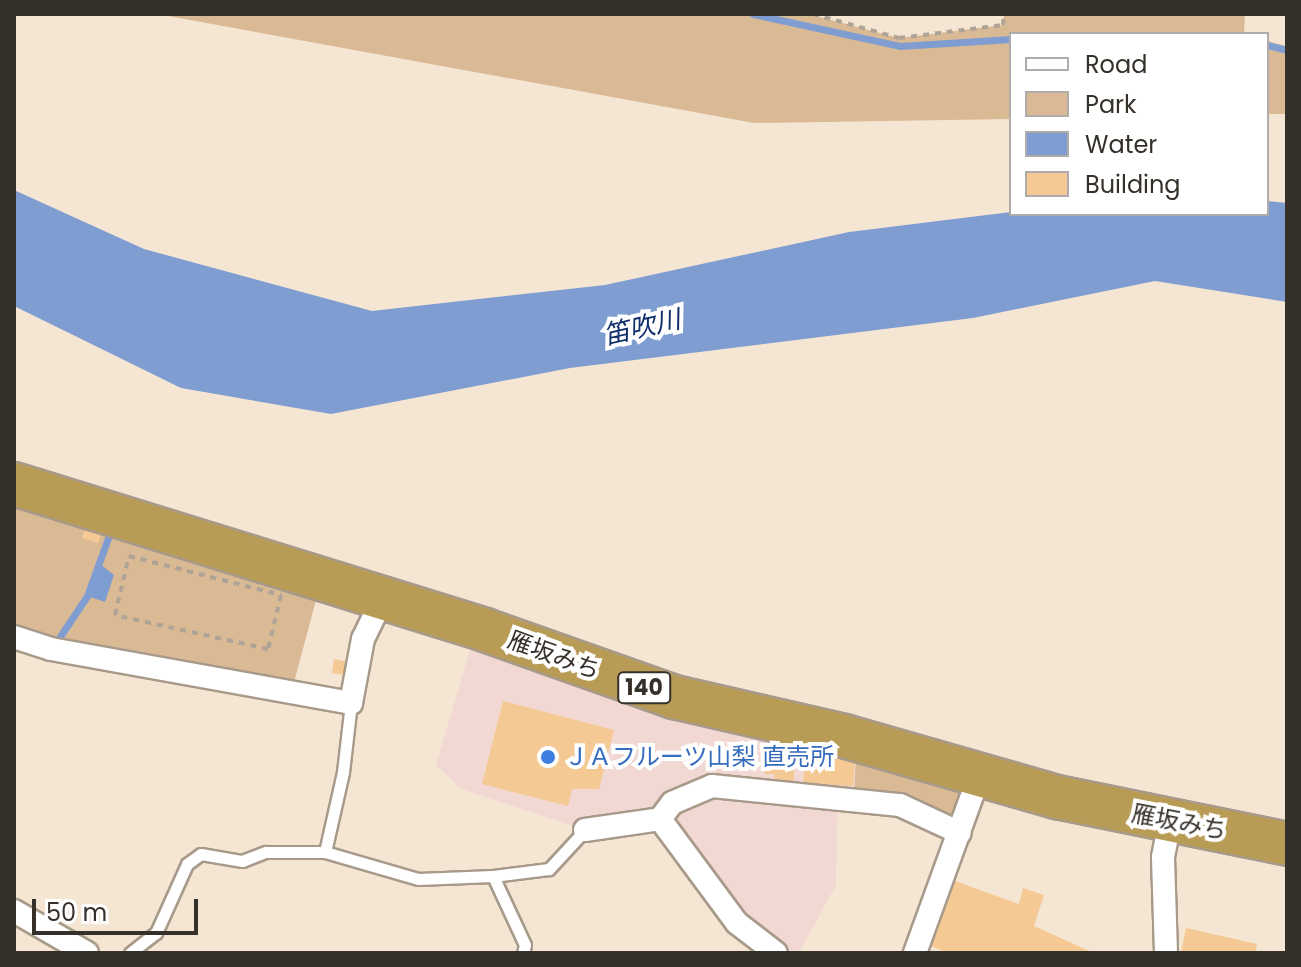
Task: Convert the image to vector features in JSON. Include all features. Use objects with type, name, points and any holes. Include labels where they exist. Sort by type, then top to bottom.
[{"type":"highway","name":"雁坂みち","points":[[14,484],[383,598],[674,697],[844,736],[979,776],[1170,821],[1287,844]]},
{"type":"street","points":[[14,637],[51,649],[351,703],[363,639],[383,598]]},
{"type":"street","points":[[915,953],[979,776]]},
{"type":"street","points":[[585,830],[660,819],[672,803],[712,786],[753,787],[900,805],[960,833]]},
{"type":"street","points":[[660,819],[737,923],[776,953]]},
{"type":"street","points":[[1166,953],[1163,857],[1170,821]]},
{"type":"street","points":[[14,911],[87,953]]},
{"type":"lane","points":[[325,852],[343,772],[351,703]]},
{"type":"lane","points":[[130,953],[156,933],[187,864],[201,854],[242,861],[266,852],[325,852],[418,879],[493,876],[549,869],[585,830]]},
{"type":"lane","points":[[493,876],[525,945],[523,953]]},
{"type":"path","points":[[813,14],[899,38],[1003,25],[1004,14]]},
{"type":"path","points":[[129,556],[281,595],[268,649],[115,615],[129,556]]},
{"type":"shaded area","points":[[470,650],[800,749],[856,750],[854,799],[838,798],[836,885],[799,953],[776,953],[660,819],[585,830],[461,789],[436,765]]},
{"type":"green space","points":[[157,14],[809,14],[899,38],[1003,25],[1004,14],[1245,14],[1244,32],[1009,32],[1009,119],[754,123]]},
{"type":"green space","points":[[1269,42],[1287,46],[1287,114],[1269,114]]},
{"type":"green space","points":[[14,491],[321,582],[294,682],[51,649],[14,637]]},
{"type":"green space","points":[[856,750],[970,787],[956,831],[854,799]]},
{"type":"water","name":"笛吹川","points":[[14,190],[144,249],[372,311],[605,285],[849,232],[1009,212],[1009,216],[1269,216],[1269,201],[1287,203],[1287,302],[1155,281],[973,318],[570,368],[331,414],[181,388],[14,306]]},
{"type":"water","points":[[99,563],[114,575],[105,602],[87,596]]},
{"type":"building","points":[[86,526],[102,532],[98,543],[82,538]]},
{"type":"building","points":[[334,659],[353,663],[350,676],[332,673]]},
{"type":"building","name":"ＪＡフルーツ山梨 直売所","points":[[503,701],[614,730],[599,789],[572,789],[568,806],[482,784]]},
{"type":"building","points":[[806,752],[855,755],[853,786],[803,783]]},
{"type":"building","points":[[765,754],[794,754],[794,785],[775,785],[774,774],[765,774]]},
{"type":"building","points":[[955,881],[1019,904],[1023,888],[1044,895],[1034,926],[1094,953],[948,953],[931,946]]},
{"type":"building","points":[[1186,928],[1257,944],[1255,953],[1181,953]]},
{"type":"waterway","points":[[753,14],[900,46],[1009,39]]},
{"type":"waterway","points":[[1269,46],[1287,50]]},
{"type":"waterway","points":[[55,644],[87,596],[112,527]]},
{"type":"place","name":"ＪＡフルーツ山梨 直売所","points":[[548,757]]}]
